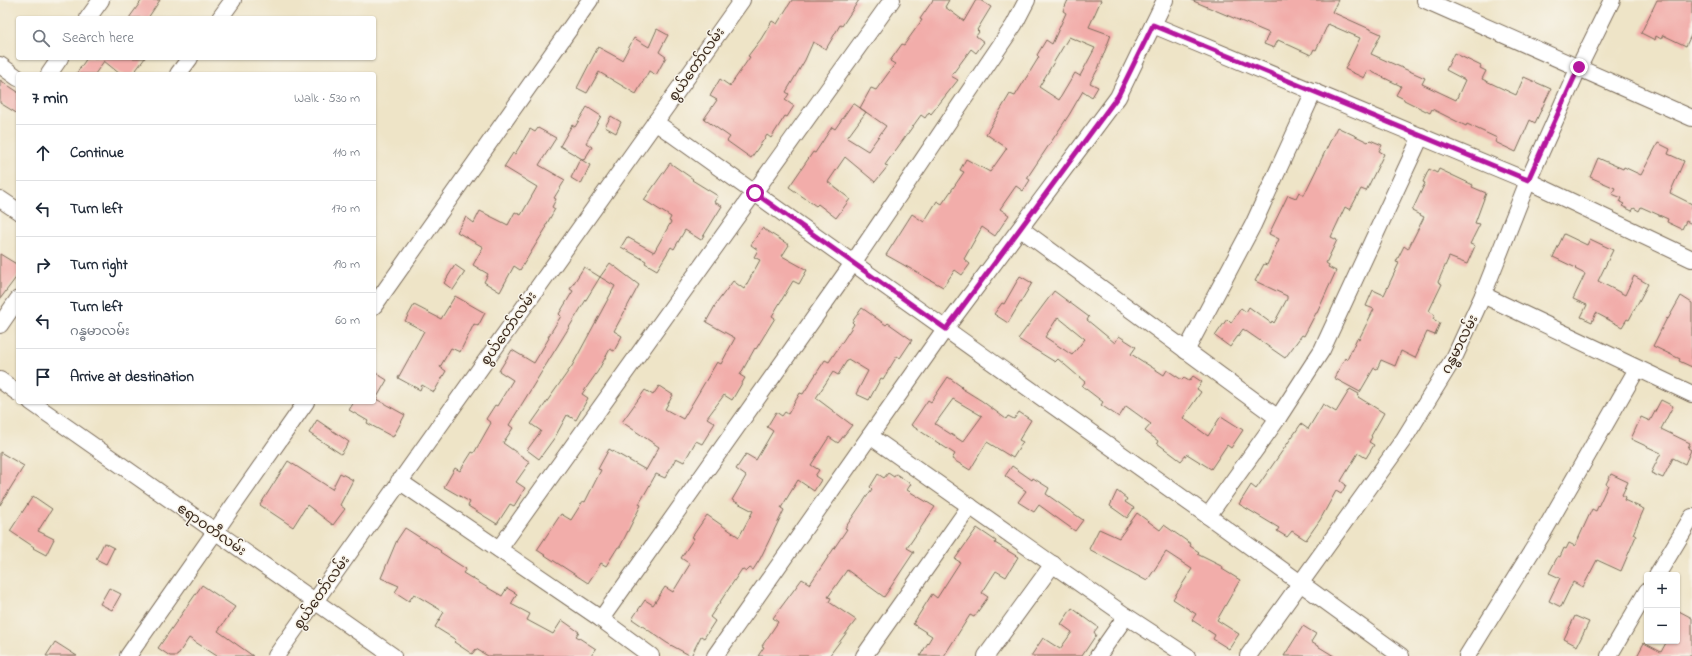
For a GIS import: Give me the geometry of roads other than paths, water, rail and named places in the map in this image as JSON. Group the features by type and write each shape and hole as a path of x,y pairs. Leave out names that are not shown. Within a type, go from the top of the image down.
{"street":[{"path":"89,16 101,0"},
{"path":"221,16 233,0"},
{"path":"376,303 590,0"},
{"name":"စွယ်တော်လမ်း","path":"276,656 399,480 742,0"},
{"path":"499,549 892,0"},
{"path":"601,619 853,263 1014,25 1027,0"},
{"path":"715,656 946,329 1021,230 1118,96 1165,0"},
{"path":"1425,0 1692,118"},
{"name":"ဂန္ဓမာလမ်း","path":"1248,656 1299,583 1404,439 1455,356 1483,295 1528,180 1579,67 1612,0"},
{"path":"1153,25 1528,180 1692,259"},
{"path":"50,72 59,60"},
{"path":"180,72 188,60"},
{"path":"0,65 16,77"},
{"path":"1186,351 1253,226 1314,91"},
{"path":"655,122 1208,516 1401,656"},
{"path":"1208,516 1278,418 1322,350 1421,136"},
{"path":"0,199 16,210"},
{"path":"1021,230 1278,418"},
{"path":"1483,295 1692,394"},
{"path":"0,325 16,302"},
{"path":"1468,656 1543,533 1637,369"},
{"path":"0,380 16,392"},
{"name":"ဧရာဝတီလမ်း","path":"34,404 393,656"},
{"path":"128,656 305,404"},
{"path":"870,436 1126,616 1187,656"},
{"path":"399,480 601,619 651,656"},
{"path":"864,656 970,506"},
{"path":"1659,572 1692,517"},
{"path":"986,656 1053,564"},
{"path":"1610,656 1644,597"},
{"path":"1098,656 1126,616"}]}
